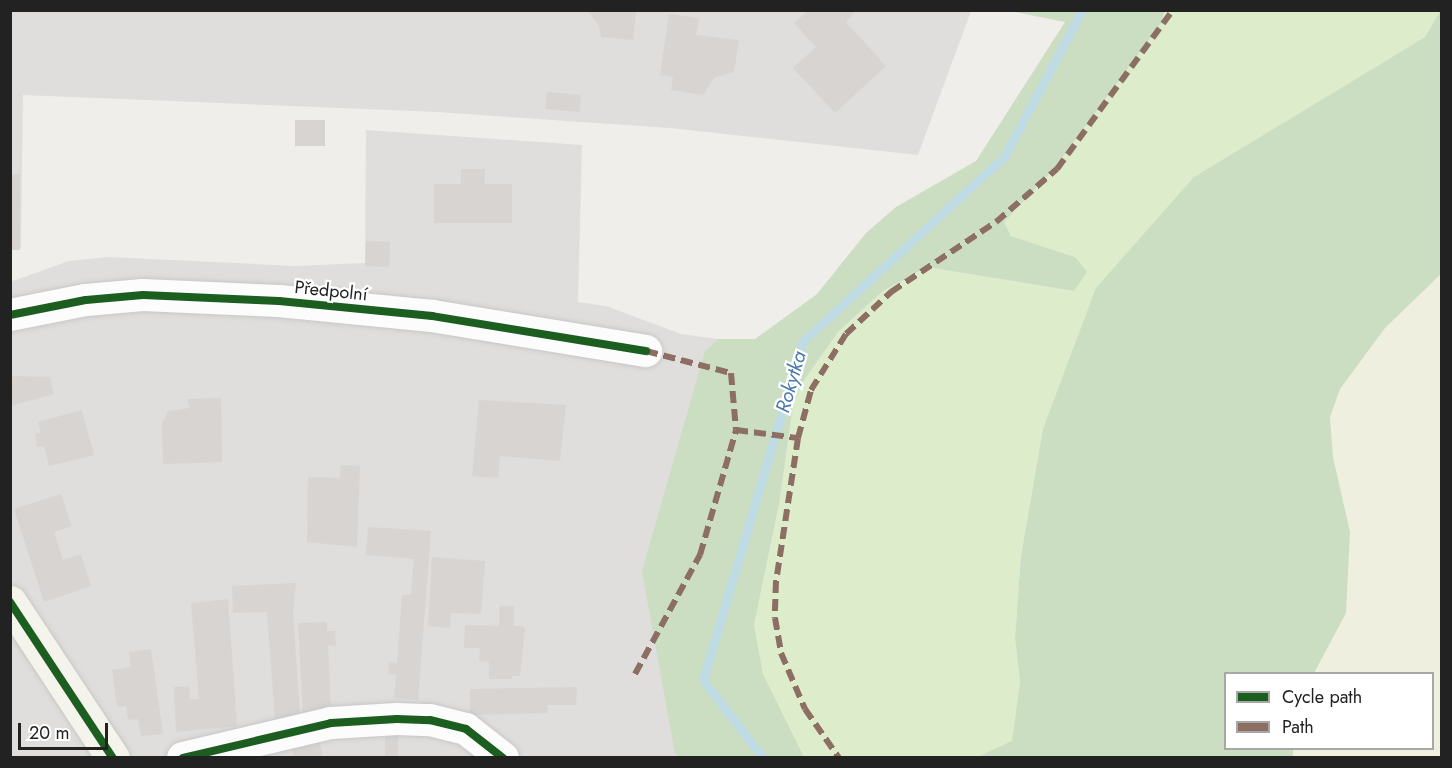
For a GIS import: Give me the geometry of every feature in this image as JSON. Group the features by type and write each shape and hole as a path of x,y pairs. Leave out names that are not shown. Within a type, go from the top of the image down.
{"street":[{"name":"Předpolní","path":"10,315 86,300 143,294 267,300 432,316 646,351"},
{"path":"10,602 113,758"},
{"path":"183,758 331,723 397,719 430,720 466,729 503,758"}],"shaded area":[{"path":"11,11 971,11 918,155 670,128 437,112 23,95 21,247 11,250"},
{"path":"366,130 582,145 578,302 606,306 681,334 718,339 705,351 675,754 679,757 11,757 10,282 69,261 109,257 295,266 365,263"}],"green space":[{"path":"1441,10 1441,274 1385,328 1340,389 1330,417 1333,457 1350,532 1346,613 1315,672 1224,672 1224,750 1293,750 1293,757 977,757 1012,741 1020,682 1015,638 1021,556 1043,429 1096,288 1194,177 1425,37"},
{"path":"1010,11 1164,11 1162,22 1052,171 1004,222 1011,236 1075,257 1087,272 1074,291 927,267 883,291 839,331 802,383 793,406 779,504 754,625 763,674 804,757 679,757 675,754 642,571 705,351 718,339 755,339 817,294 866,233 896,207 976,161 1065,22"},
{"path":"1164,11 1441,11 1425,37 1194,177 1043,429 1021,556 1015,638 1020,682 1012,742 977,757 804,757 763,674 754,625 779,504 793,406 802,383 839,331 883,291 927,267 1074,291 1076,257 1010,236 1004,222 1052,171 1162,22"},
{"path":"1441,274 1441,757 1293,757 1293,750 1434,750 1434,672 1315,672 1346,613 1350,532 1333,457 1330,417 1340,389 1385,328"}],"building":[{"path":"587,10 636,10 633,40 601,37 599,26"},
{"path":"809,10 856,10 846,22 886,66 835,113 793,68 816,47 794,23"},
{"path":"669,14 699,18 696,35 739,40 734,72 714,78 703,95 671,90 673,77 660,75"},
{"path":"547,92 581,95 579,112 546,109"},
{"path":"295,120 325,120 325,146 295,146"},
{"path":"461,169 485,169 485,184 512,184 512,223 434,223 434,184 461,184"},
{"path":"10,174 20,174 20,250 10,250"},
{"path":"366,241 390,242 389,267 365,266"},
{"path":"10,376 50,377 54,394 10,406"},
{"path":"221,398 222,462 163,464 162,423 168,411 190,408 187,399"},
{"path":"479,400 566,405 560,461 500,456 498,478 472,476"},
{"path":"82,410 94,455 49,466 44,446 37,447 35,434 41,433 38,422"},
{"path":"341,465 360,466 357,547 307,542 308,477 340,478"},
{"path":"61,494 72,526 54,532 63,560 81,554 91,586 44,602 14,509"},
{"path":"368,527 431,531 418,700 394,698 396,675 388,674 389,662 397,663 402,595 411,595 414,559 366,555"},
{"path":"432,557 485,561 481,614 451,613 450,628 428,626"},
{"path":"296,583 293,611 300,716 275,719 267,612 233,613 232,586"},
{"path":"228,599 237,726 176,732 174,687 189,686 190,699 199,699 191,603"},
{"path":"499,606 514,606 514,626 525,627 520,676 512,676 512,679 489,679 489,662 479,661 480,648 464,648 465,625 499,626"},
{"path":"327,622 327,631 335,631 336,646 328,645 331,711 303,714 298,623"},
{"path":"151,649 163,734 141,736 138,719 128,720 126,706 117,707 112,670 131,667 129,652"},
{"path":"577,687 576,705 548,705 547,713 470,715 470,689"},
{"path":"385,734 398,734 398,758 385,758"},
{"path":"319,741 323,758 294,758 292,746"}],"waterway":[{"name":"Rokytka","path":"763,758 703,680 803,341 1004,157 1082,10"}],"marked path":[{"path":"635,674 700,555 736,430 798,438 811,390 846,334 891,292 996,222 1057,169 1173,10"},
{"path":"646,351 731,373 736,430"},
{"path":"798,438 776,581 775,618 781,653 805,709 839,758"}],"cycle path":[{"path":"10,315 86,300 143,295 279,301 432,316 646,351"},
{"path":"10,602 113,758"},
{"path":"183,758 331,723 397,719 430,720 466,729 503,758"}]}
